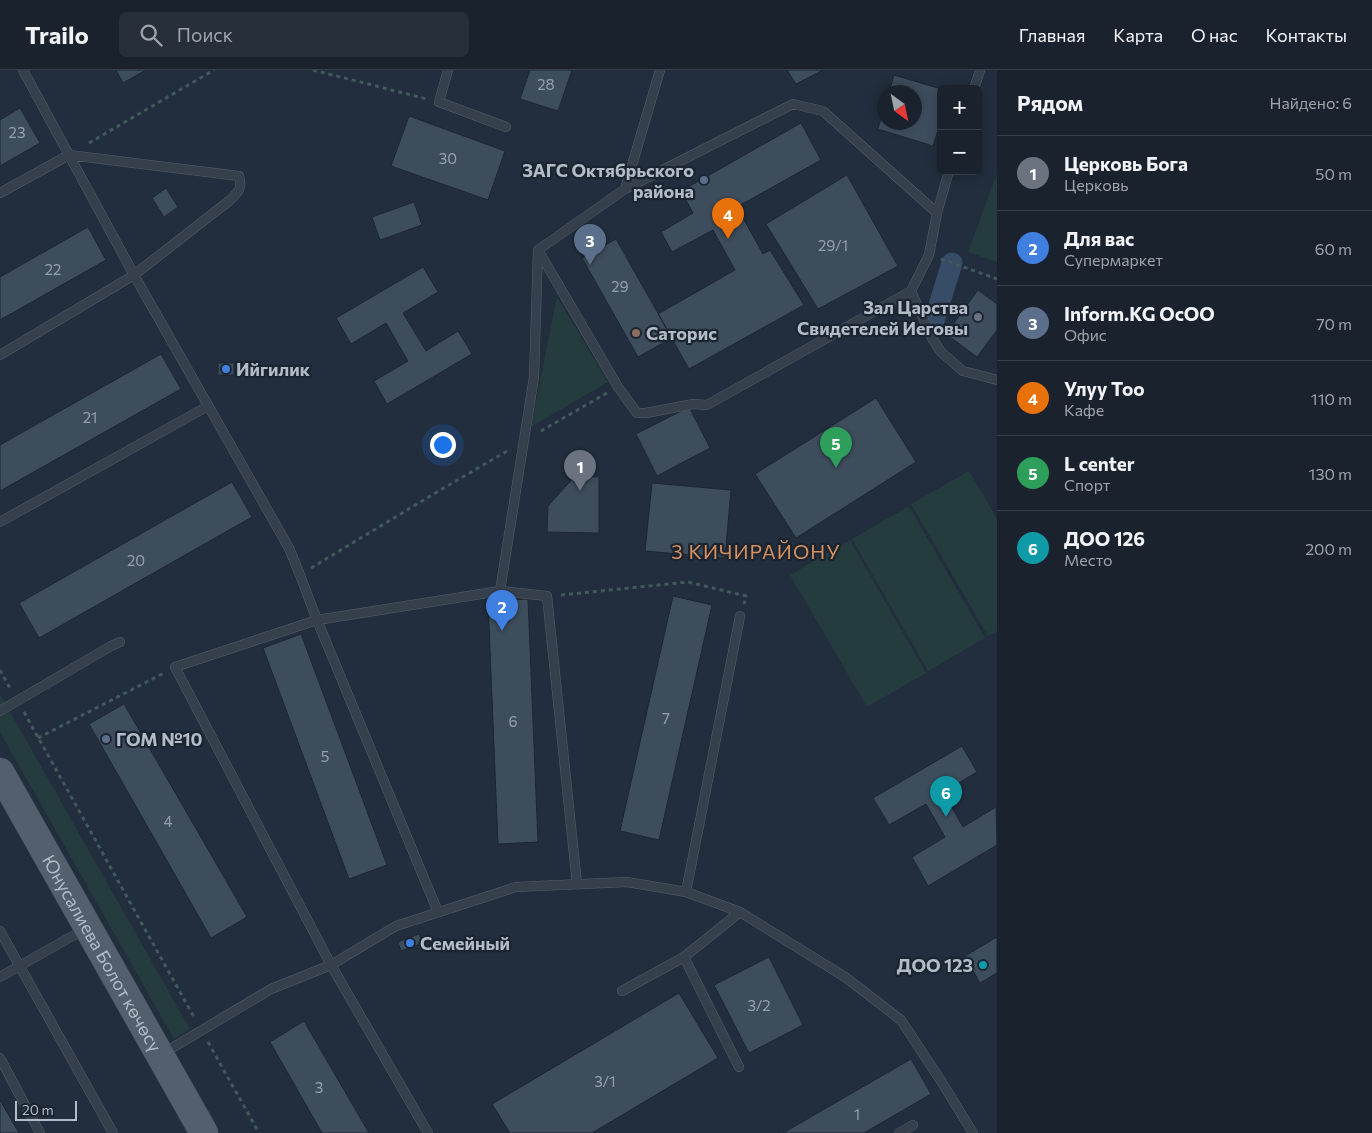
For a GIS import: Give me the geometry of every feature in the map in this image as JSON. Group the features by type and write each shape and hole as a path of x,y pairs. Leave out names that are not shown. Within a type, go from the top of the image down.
{"main road":[{"name":"Юнусалиева Болот көчөсү","path":"0,772 204,1133"}],"lane":[{"path":"23,70 134,275 289,548 438,912"},
{"path":"448,70 439,102 506,127"},
{"path":"625,189 660,70"},
{"path":"975,85 980,70"},
{"path":"538,250 625,189 793,104 823,111 937,213"},
{"path":"0,194 69,155 239,176 241,183 239,191 234,196 134,275 0,355"},
{"path":"538,250 618,387 637,413 693,404 707,405 911,291 929,255 937,213 948,175"},
{"path":"500,591 534,377 538,250"},
{"path":"911,291 932,338 941,352 963,371 997,380"},
{"path":"0,522 208,406"},
{"path":"428,1133 331,965 175,667 317,620 500,591 548,596 577,884"},
{"path":"686,892 740,616"},
{"path":"0,710 120,642"},
{"path":"160,1056 271,989 331,965 396,926 516,887 627,882 686,892 740,912 845,977 901,1020 973,1133"},
{"path":"622,991 684,957 740,912"},
{"path":"0,977 88,928"},
{"path":"0,931 113,1133"},
{"path":"684,957 739,1066"},
{"path":"0,1058 40,1133"},
{"path":"898,1133 913,1124"}],"path":[{"path":"69,155 206,72 214,70"},
{"path":"313,70 439,102"},
{"path":"929,255 997,279"},
{"path":"300,575 432,495 618,387"},
{"path":"548,596 688,582 746,596 740,616"},
{"path":"38,738 175,667"},
{"path":"0,670 259,1133"}],"green space":[{"path":"997,173 997,262 968,252"},
{"path":"557,297 608,382 531,427"},
{"path":"969,471 997,519 997,631 988,636 911,504"},
{"path":"909,506 985,638 928,671 852,539"},
{"path":"850,540 926,673 867,707 790,575"},
{"path":"0,694 190,1029 174,1039 0,732"}],"building":[{"path":"116,70 146,70 123,83"},
{"path":"530,70 572,70 558,111 520,99"},
{"path":"787,70 823,70 796,84"},
{"path":"894,75 937,88 937,134 933,146 881,130 922,130 922,85 891,85"},
{"path":"20,108 40,143 0,166 0,120"},
{"path":"409,116 505,151 488,200 391,166"},
{"path":"801,123 821,160 737,207 763,254 770,250 804,305 689,369 658,314 735,270 713,230 672,252 661,232 693,213 681,191"},
{"path":"847,175 898,266 818,309 766,224"},
{"path":"166,188 178,207 164,217 152,198"},
{"path":"414,202 422,225 380,240 372,217"},
{"path":"88,227 106,260 0,320 0,277"},
{"path":"616,239 672,338 638,357 582,258"},
{"path":"423,267 438,292 403,313 426,351 458,331 472,354 387,404 374,381 408,361 386,323 351,344 336,318"},
{"name":"Зал Царства Свидетелей Иеговы","path":"978,290 997,304 997,330 977,357 946,334"},
{"path":"161,354 181,389 0,491 0,445"},
{"name":"Ийгилик","path":"218,363 234,363 234,375 218,375"},
{"path":"876,398 916,462 796,538 755,474"},
{"path":"689,407 710,448 657,476 636,434"},
{"path":"575,476 599,477 599,533 547,532 548,506"},
{"path":"232,482 252,517 39,638 19,603"},
{"path":"652,483 731,490 725,558 645,551"},
{"path":"673,596 712,605 659,840 620,831"},
{"path":"528,599 538,842 498,844 488,601"},
{"path":"301,634 387,865 349,879 263,648"},
{"path":"124,704 247,917 211,938 89,724"},
{"path":"962,746 977,772 943,792 963,827 996,807 997,845 928,886 912,857 945,837 926,804 889,825 873,798"},
{"path":"419,934 423,943 401,951 398,942"},
{"name":"ДОО 123","path":"997,937 997,973 980,983 965,956"},
{"path":"769,957 803,1025 749,1053 714,985"},
{"path":"679,993 718,1058 592,1133 510,1133 492,1104"},
{"path":"304,1021 369,1133 322,1133 270,1042"},
{"path":"911,1059 931,1094 864,1133 783,1133"},
{"path":"0,1100 19,1133 0,1133"}],"waterway":[{"path":"934,321 952,263"}],"place":[{"name":"ЗАГС Октябрьского района","path":"704,180"},
{"name":"Улуу Тоо","path":"728,239"},
{"name":"Inform.KG OcOO","path":"590,265"},
{"name":"Зал Царства Свидетелей Иеговы","path":"978,317"},
{"name":"Саторис","path":"636,333"},
{"name":"Ийгилик","path":"226,369"},
{"name":"L center","path":"836,468"},
{"name":"Церковь Бога","path":"580,491"},
{"name":"Для вас","path":"502,631"},
{"name":"ГОМ №10","path":"106,739"},
{"name":"ДОО 126","path":"946,817"},
{"name":"Семейный","path":"410,943"},
{"name":"ДОО 123","path":"983,965"}],"district":[{"name":"3 КИЧИРАЙОНУ","path":"756,551"}]}
